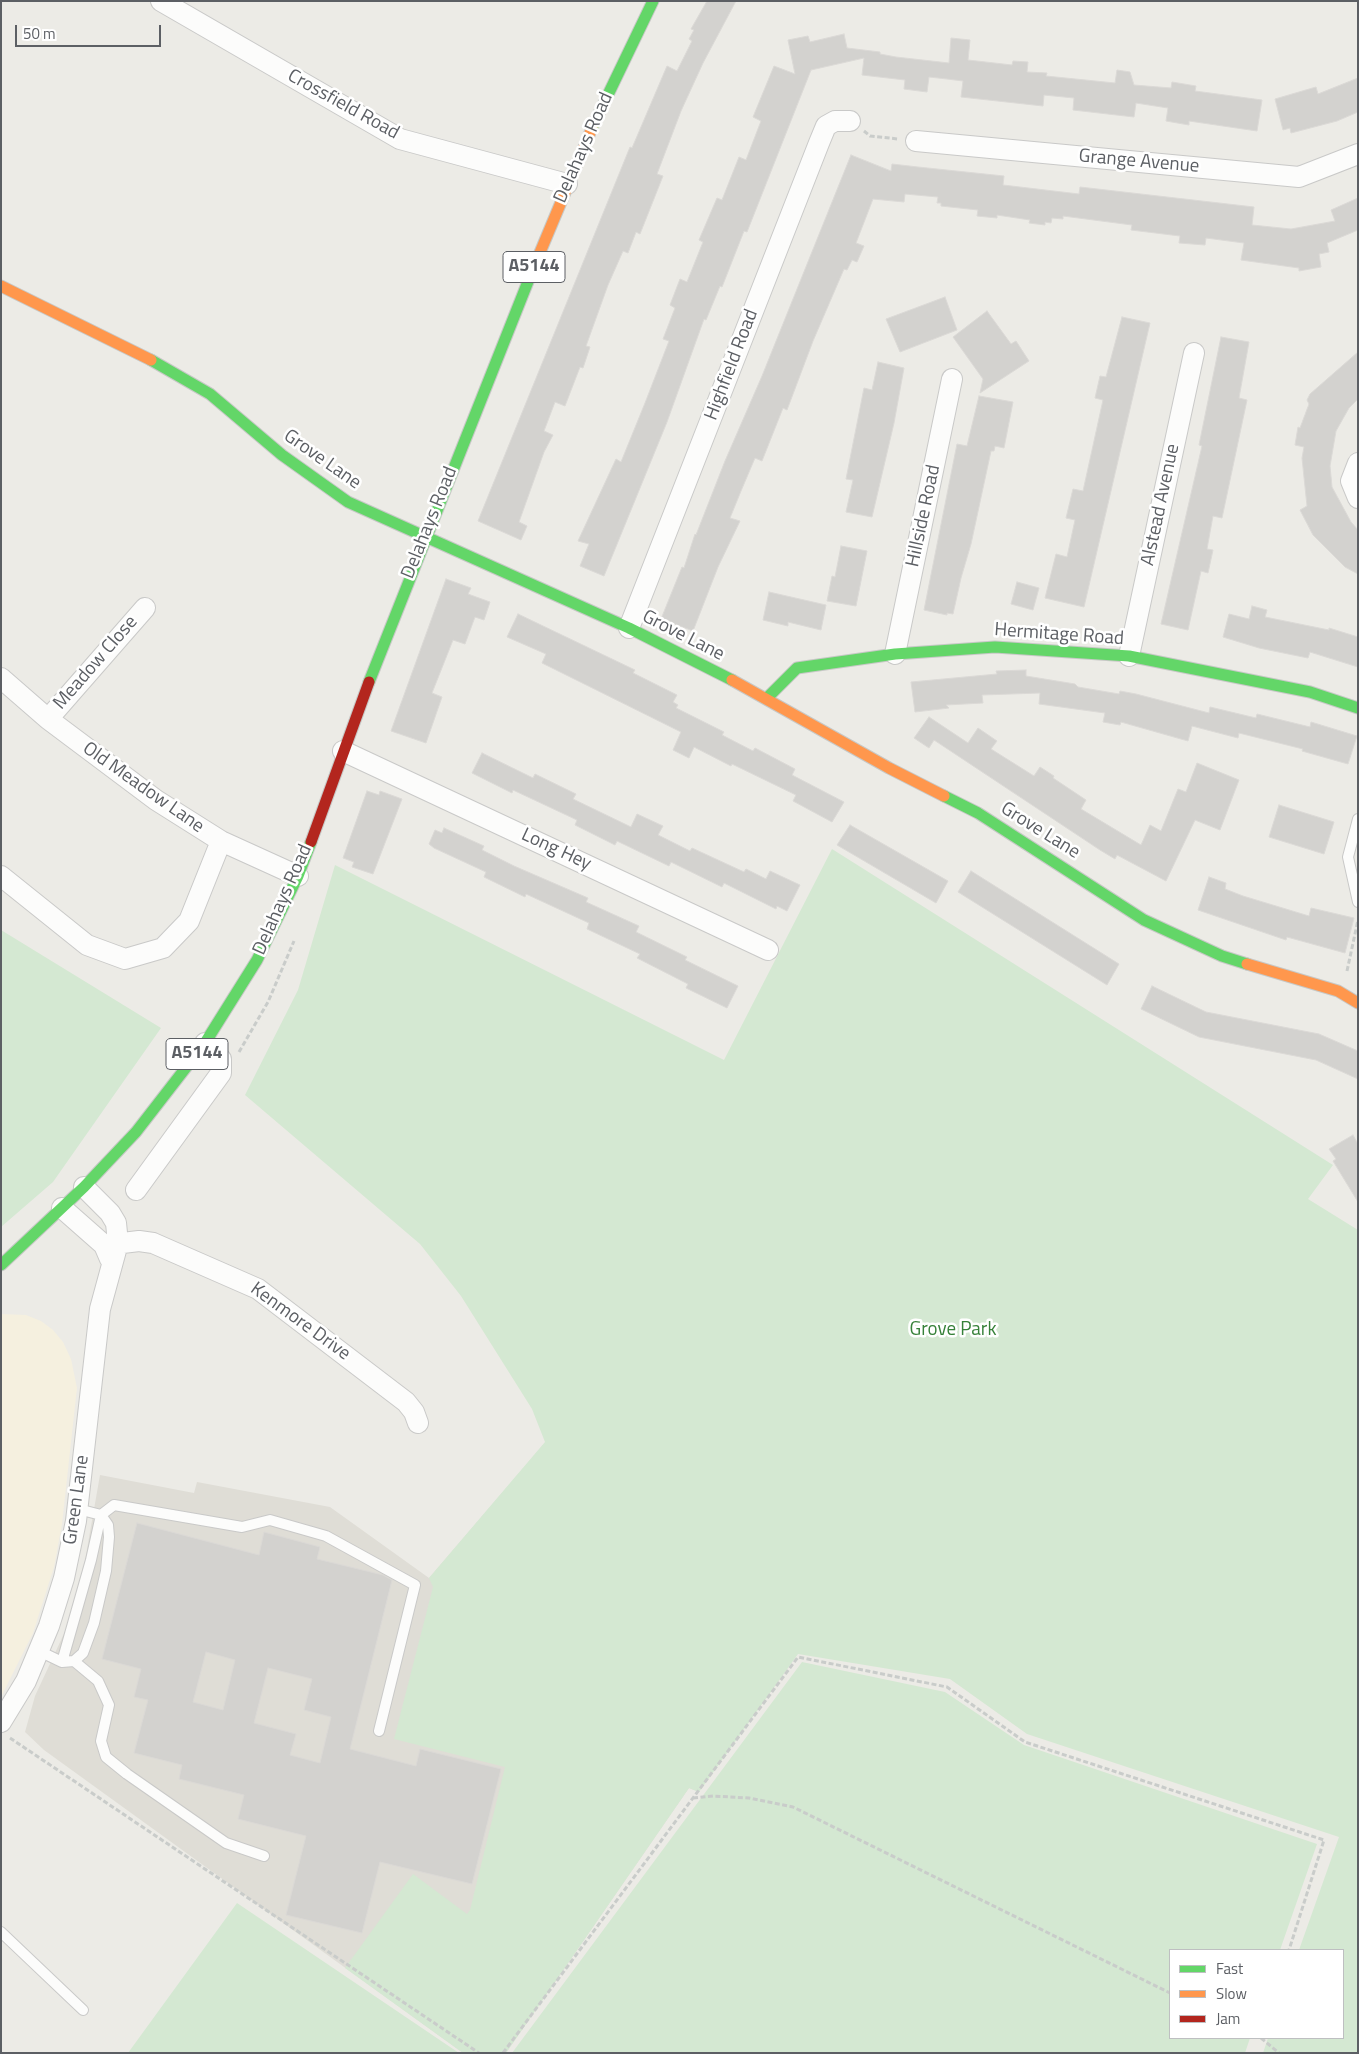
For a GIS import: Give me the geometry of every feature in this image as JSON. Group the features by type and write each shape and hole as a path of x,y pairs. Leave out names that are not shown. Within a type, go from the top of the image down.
{"street":[{"name":"Crossfield Road","path":"162,1 400,139 567,184"},
{"name":"Delahays Road","path":"62,1208 136,1132 205,1043 256,960 298,876 343,750 425,536 567,184 616,75 654,1"},
{"name":"Highfield Road","path":"629,628 826,126 835,121 850,121"},
{"name":"Grange Avenue","path":"916,141 1299,177 1358,154"},
{"name":"Grove Lane","path":"1,286 147,358 210,394 282,455 348,502 629,628 767,698 889,768 978,813 1144,920 1222,956 1342,993 1358,1003"},
{"name":"Alstead Avenue","path":"1129,656 1194,353"},
{"name":"Hillside Road","path":"895,654 952,379"},
{"path":"1358,463 1351,481 1358,498"},
{"name":"Meadow Close","path":"48,719 145,608"},
{"name":"Hermitage Road","path":"767,698 796,668 895,654 995,647 1129,656 1310,692 1358,708"},
{"name":"Old Meadow Lane","path":"1,678 48,719 156,800 220,842 298,876"},
{"name":"Long Hey","path":"343,750 768,950"},
{"path":"1,876 87,945 125,959 162,948 189,921 220,842"},
{"path":"136,1190 221,1073 221,1060 205,1043"},
{"name":"Green Lane","path":"5,1730 39,1651 64,1578 78,1509 100,1309 112,1266 111,1244 116,1223 110,1213 84,1187"},
{"path":"62,1208 111,1244"},
{"name":"A5144","path":"1,1266 62,1208"},
{"name":"Kenmore Drive","path":"111,1244 138,1241 154,1243 258,1289 406,1402 414,1412 418,1423"}],"lane":[{"path":"1358,819 1348,857 1358,902"},
{"path":"62,1662 92,1560 101,1515 114,1505 242,1527 270,1520 326,1536 415,1585 379,1731"},
{"path":"39,1651 62,1662 74,1661 83,1653 90,1637 106,1571 109,1537 108,1525 101,1515 78,1509"},
{"path":"74,1661 98,1681 109,1704 101,1741 106,1757 126,1774 226,1843 264,1856"},
{"path":"1,1932 83,2010"}],"path":[{"path":"850,121 870,136 916,141"},
{"path":"1342,993 1358,920"},
{"path":"503,2053 798,1656 947,1687 1025,1742 1324,1840 1289,1949"},
{"path":"5,1730 479,2053"},
{"path":"692,1798 713,1796 749,1798 793,1807 1169,1993"},
{"path":"1260,2039 1279,2053"}],"shaded area":[{"path":"1,1314 26,1315 41,1321 53,1330 63,1342 71,1359 77,1388 62,1524 54,1567 33,1633 1,1697"},
{"path":"543,1445 699,1792 689,1788 506,2053 463,2053 44,1750 25,1732 35,1696 68,1625 84,1566 100,1475 194,1493 197,1482 330,1507 429,1578"}],"green space":[{"name":"Grove Park","path":"832,849 1333,1165 1308,1199 1358,1230 1358,2053 1263,2053 1268,2039 1344,2039 1344,1949 1299,1949 1339,1837 1027,1734 950,1679 798,1654 699,1792 689,1788 506,2053 463,2053 345,1968 413,1874 467,1914 470,1910 505,1767 394,1739 433,1587 429,1578 545,1442 532,1409 461,1296 420,1244 245,1095 298,990 335,865 724,1060"},
{"path":"1,930 161,1028 53,1182 1,1227"},
{"path":"802,1662 945,1692 1024,1745 1317,1844 1280,1949 1169,1949 1169,2039 1250,2039 1245,2053 512,2053"},
{"path":"237,1903 459,2053 128,2053"}],"building":[{"path":"707,1 736,1 703,63 681,111 657,174 663,176 640,234 636,232 628,253 623,251 608,285 586,346 590,347 583,368 580,367 565,406 555,402 544,431 553,435 544,452 519,522 527,526 521,540 478,521 630,147 632,148 667,66 677,71 692,41 689,39 694,30 691,29"},
{"path":"844,34 847,48 880,52 880,54 896,57 949,63 951,38 970,40 968,60 1012,65 1013,61 1028,62 1027,72 1047,73 1046,76 1115,83 1117,70 1130,72 1134,85 1171,88 1172,82 1196,86 1195,91 1262,100 1257,131 1189,121 1189,125 1166,121 1168,108 1136,103 1134,117 1073,110 1074,98 1044,95 1043,106 961,97 963,81 947,79 929,77 927,92 904,89 905,80 862,75 864,58 811,70 747,232 744,231 722,287 720,286 706,320 704,319 667,422 604,576 580,566 589,544 578,541 616,459 621,462 645,403 669,341 663,339 675,308 670,305 680,279 687,282 703,242 699,240 717,198 722,200 739,157 746,160 761,121 753,117 774,66 795,74 788,40 808,36 810,42"},
{"path":"1358,78 1358,112 1337,121 1291,133 1290,128 1283,130 1275,99 1316,87 1318,94"},
{"path":"851,155 891,171 892,164 1004,176 1003,185 1079,194 1080,187 1254,207 1252,225 1291,229 1335,221 1331,210 1358,198 1358,230 1327,243 1329,252 1319,254 1321,267 1299,271 1299,268 1241,260 1244,243 1206,238 1205,245 1179,243 1180,236 1131,230 1132,225 1063,216 1063,219 1052,218 1051,223 1045,222 1045,225 1029,223 1030,220 997,215 997,218 977,216 978,210 941,206 941,203 937,203 938,197 905,194 904,202 873,199 856,243 864,246 857,262 852,260 847,270 844,269 813,341 787,410 783,408 762,461 755,458 730,518 740,521 718,567 693,631 661,619 682,567 684,568 695,534 762,376"},
{"path":"945,297 957,330 900,352 886,319"},
{"path":"987,311 1011,344 1016,341 1029,361 980,393 983,379 953,337"},
{"path":"1122,317 1150,323 1084,607 1045,598 1056,554 1067,557 1075,520 1066,518 1073,489 1083,491 1103,400 1095,398 1100,376 1106,377"},
{"path":"1221,337 1249,342 1239,398 1247,400 1222,518 1213,516 1207,549 1213,550 1208,573 1201,571 1188,630 1161,624 1202,446 1199,445"},
{"path":"1358,352 1358,399 1349,408 1336,431 1330,466 1332,487 1351,522 1358,530 1358,574 1345,567 1313,535 1300,510 1307,506 1302,458 1304,447 1295,445 1298,427 1300,428 1309,404 1307,400 1310,394"},
{"path":"878,362 904,368 894,423 872,517 846,512 853,480 846,479 864,388 872,390"},
{"path":"979,396 1013,402 1004,448 995,446 994,451 991,451 971,544 953,614 947,613 947,615 924,610 957,444 967,446"},
{"path":"841,546 867,551 856,606 827,601 832,576 835,577"},
{"path":"446,579 471,588 468,594 490,602 484,620 475,617 465,644 453,640 432,693 442,697 426,743 391,731"},
{"path":"1017,582 1039,588 1033,610 1011,604"},
{"path":"769,592 826,605 821,630 788,622 788,626 763,620"},
{"path":"1252,606 1267,610 1265,617 1329,630 1329,628 1358,637 1358,667 1310,652 1308,658 1259,648 1223,637 1229,614 1249,619"},
{"path":"518,614 635,670 633,673 677,695 673,702 678,705 676,708 724,732 722,735 753,751 755,748 795,769 792,775 844,802 832,822 793,801 796,795 732,764 731,766 694,747 689,758 673,750 681,732 542,663 546,654 507,637"},
{"path":"1026,670 1026,676 1075,684 1078,687 1119,694 1120,691 1136,694 1209,713 1210,707 1256,718 1257,714 1310,727 1311,722 1357,736 1348,764 1302,751 1303,749 1239,733 1238,738 1192,726 1188,741 1121,722 1120,725 1103,722 1105,713 1039,704 1040,693 982,695 983,703 946,705 949,708 915,712 911,682 997,674 996,671"},
{"path":"929,717 968,743 978,728 997,741 991,749 1034,776 1040,767 1086,800 1081,809 1141,845 1150,825 1161,831 1178,789 1186,792 1197,763 1239,780 1220,830 1195,820 1166,881 1117,855 1115,859 1100,850 934,740 929,748 914,738"},
{"path":"482,753 533,778 535,774 576,794 573,799 631,827 637,814 663,826 658,835 690,851 692,848 744,872 746,869 766,879 770,871 800,885 787,911 777,906 776,909 724,883 722,887 671,862 669,866 617,841 615,845 575,825 577,820 513,790 512,793 472,773"},
{"path":"367,791 379,795 380,791 402,799 373,874 352,867 354,862 343,858"},
{"path":"1279,805 1334,822 1324,854 1269,837"},
{"path":"850,825 948,881 936,903 837,845"},
{"path":"444,828 484,846 482,850 514,866 588,898 586,902 639,926 636,932 687,957 685,960 738,986 727,1008 686,988 688,984 637,958 640,954 587,929 589,923 526,894 525,897 484,877 486,872 434,848 429,844 435,830 442,833"},
{"path":"971,871 1119,964 1107,985 958,892"},
{"path":"1209,877 1226,883 1225,889 1309,916 1311,908 1354,918 1345,953 1287,937 1286,940 1198,910"},
{"path":"1152,986 1206,1012 1319,1034 1358,1051 1358,1079 1316,1060 1199,1037 1141,1009"},
{"path":"1353,1135 1358,1144 1358,1202 1333,1161 1336,1159 1329,1149"},
{"path":"137,1523 259,1555 264,1532 320,1547 317,1559 383,1575 392,1580 350,1749 416,1766 420,1749 501,1769 472,1884 380,1862 362,1933 286,1915 306,1836 238,1819 244,1795 179,1779 182,1765 134,1753 148,1700 134,1697 141,1669 102,1659","holes":["206,1652 235,1660 223,1710 193,1702","268,1668 312,1679 304,1710 331,1717 320,1763 290,1755 296,1734 254,1723"]}],"traffic: fast":[{"path":"592,128 653,1"},
{"path":"369,682 531,274"},
{"path":"151,360 210,394 282,455 348,502 629,628 732,680"},
{"path":"767,698 797,668 895,654 995,647 1129,656 1310,692 1358,708"},
{"path":"944,796 978,813 1144,920 1222,956 1247,964"},
{"path":"1,1265 84,1187 136,1132 205,1043 257,960 298,876 311,842"}],"traffic: slow":[{"path":"531,274 592,128"},
{"path":"1,286 151,360"},
{"path":"732,680 889,768 944,796"},
{"path":"1247,964 1338,991 1358,1003"}],"traffic: jam":[{"path":"311,842 369,682"}]}
